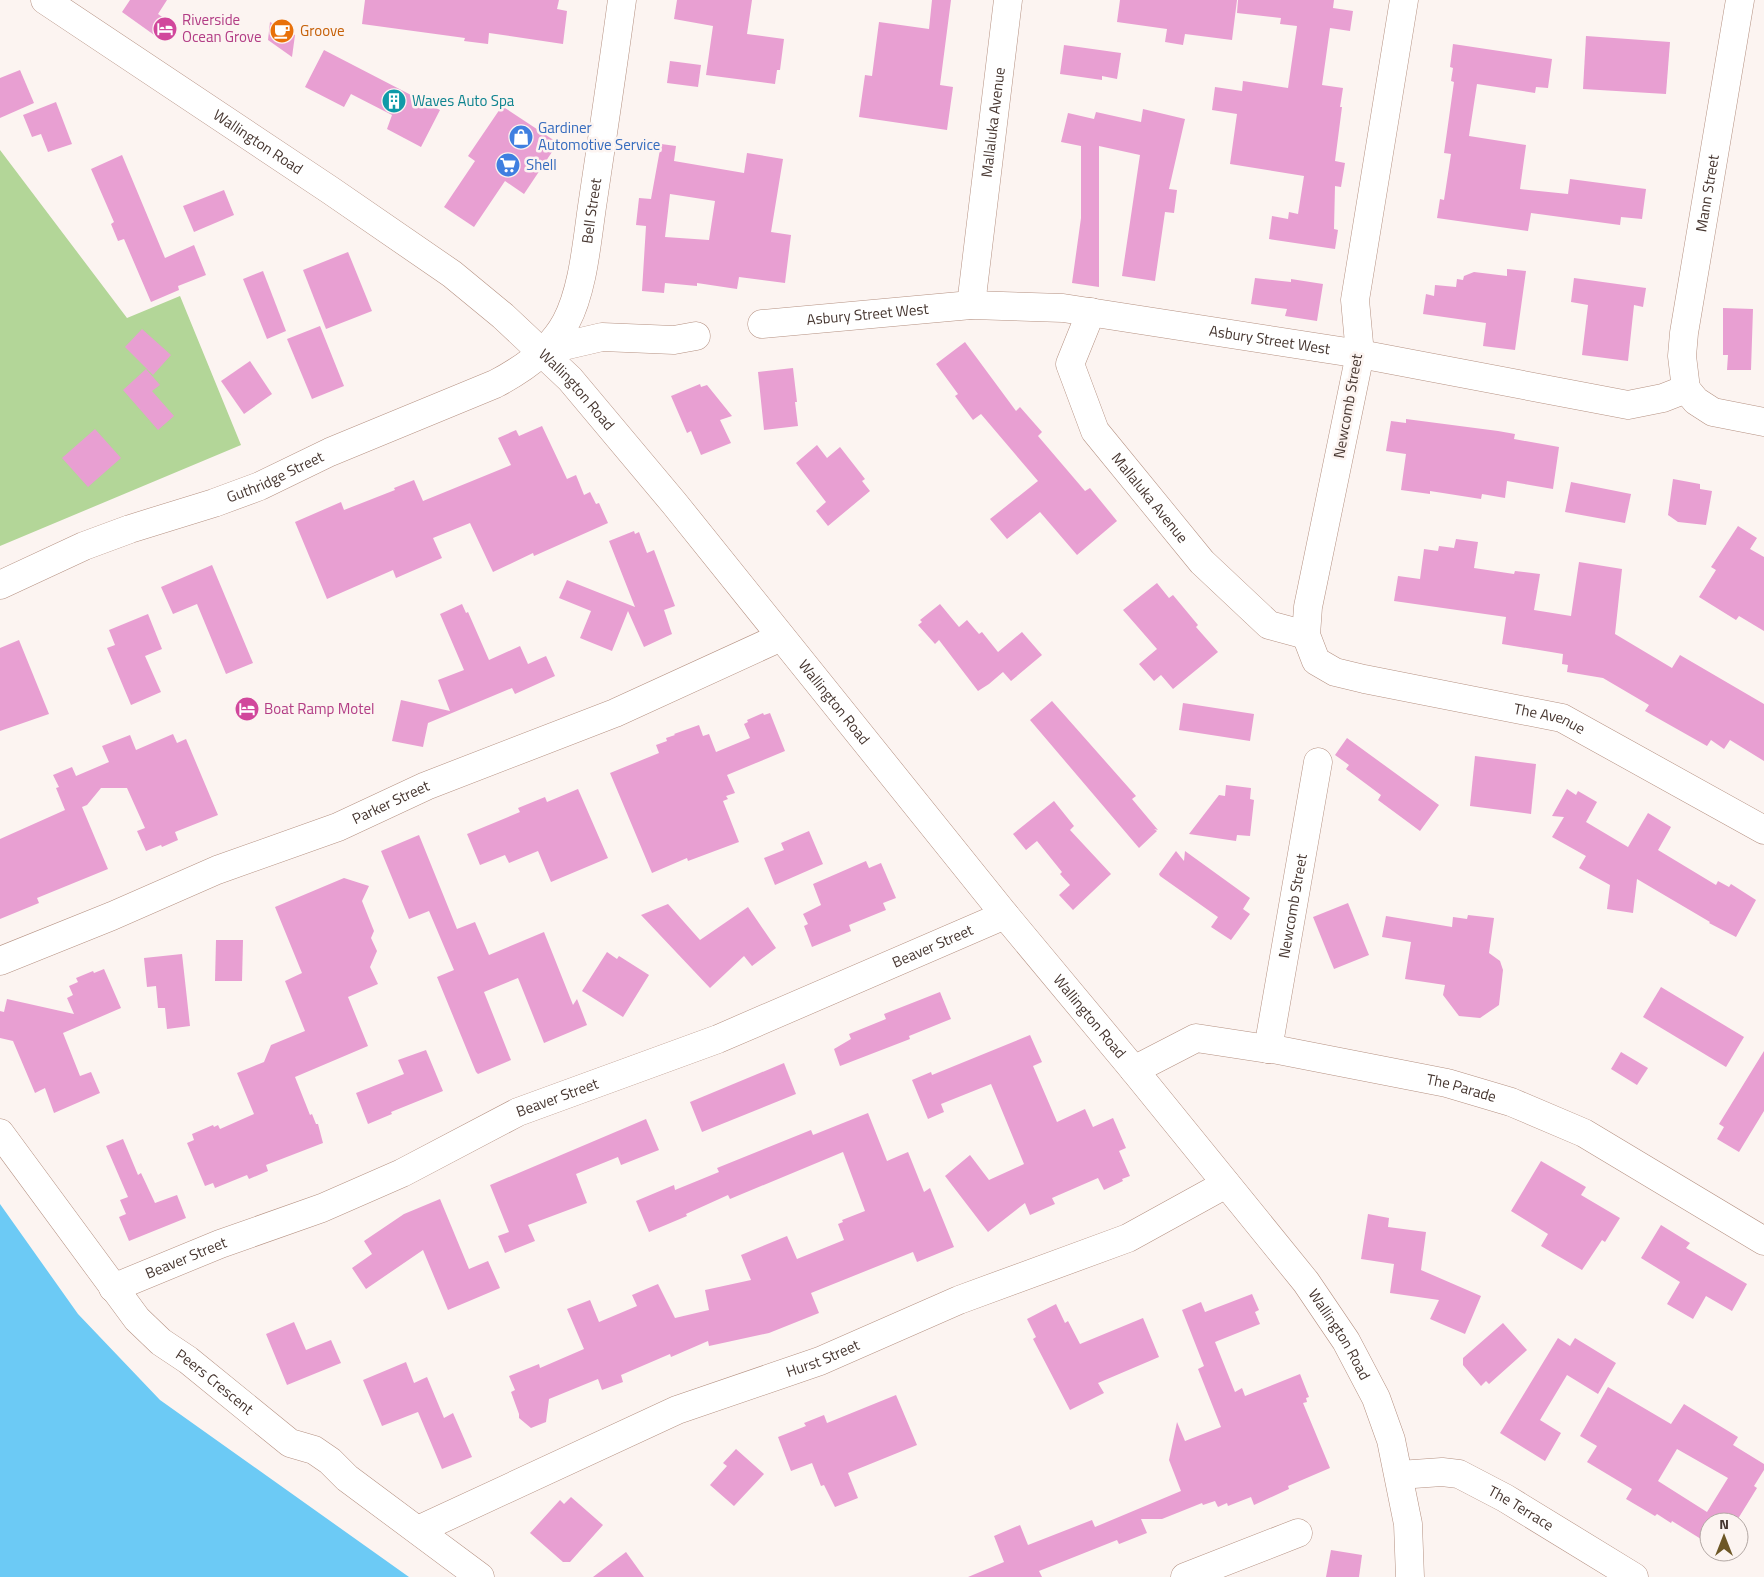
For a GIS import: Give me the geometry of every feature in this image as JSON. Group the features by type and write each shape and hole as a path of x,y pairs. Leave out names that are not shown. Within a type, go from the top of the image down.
{"street":[{"name":"Wallington Road","path":"45,0 404,239 452,274 503,316 570,379 674,503 1005,915 1306,1282 1346,1342 1376,1398 1399,1475 1408,1524 1410,1577"},
{"name":"Bell Street","path":"542,352 558,335 567,321 584,265 622,0"},
{"name":"Mallaluka Avenue","path":"971,305 1008,0"},
{"name":"Newcomb Street","path":"1316,660 1306,635 1308,607 1360,354 1355,300 1404,0"},
{"name":"Mann Street","path":"1686,389 1682,356 1684,333 1740,0"},
{"name":"Asbury Street West","path":"762,324 971,305 1063,308 1360,354 1628,405 1663,398 1686,389"},
{"name":"Mallaluka Avenue","path":"1091,312 1070,364 1094,431 1202,562 1269,625 1306,635"},
{"path":"542,352 602,337 674,340 696,336"},
{"name":"Guthridge Street","path":"0,585 84,546 260,486 330,452 495,384 516,374 542,352"},
{"path":"1686,389 1696,401 1713,412 1764,422"},
{"name":"Parker Street","path":"0,961 112,916 217,870 338,827 426,786 615,713 781,636"},
{"name":"The Avenue","path":"1316,660 1335,672 1364,679 1562,718 1764,830"},
{"name":"Newcomb Street","path":"1268,1049 1318,762"},
{"name":"Beaver Street","path":"113,1288 220,1244 322,1208 402,1173 518,1112 718,1039 1005,915"},
{"name":"The Parade","path":"1134,1070 1196,1038 1268,1049 1273,1048 1447,1083 1511,1102 1584,1133 1764,1241"},
{"name":"Peers Crescent","path":"0,1133 113,1288 137,1319 161,1342 188,1360 290,1443 314,1450 330,1461 347,1478 480,1577"},
{"name":"Hurst Street","path":"418,1530 677,1410 820,1361 959,1300 1128,1238 1226,1184"},
{"name":"The Terrace","path":"1399,1475 1442,1472 1459,1474 1505,1498 1634,1577"},
{"path":"1184,1577 1298,1532"}],"green space":[{"path":"0,150 127,318 180,296 241,445 0,546"}],"water":[{"path":"0,1204 78,1314 160,1400 409,1577 0,1577"}],"building":[{"path":"130,0 167,0 158,14 168,21 157,37 122,12"},
{"path":"365,0 559,0 557,9 567,11 563,44 489,33 488,44 464,41 465,38 362,24"},
{"path":"677,0 752,0 747,34 784,39 780,70 777,70 775,84 706,75 713,26 674,19"},
{"path":"932,0 951,0 940,85 953,87 947,130 859,117 865,75 872,76 879,22 929,29"},
{"path":"1120,0 1237,0 1232,40 1185,34 1183,45 1165,42 1167,29 1117,22"},
{"path":"1238,0 1334,0 1333,8 1353,11 1350,31 1330,28 1322,85 1343,88 1335,161 1345,163 1341,187 1335,186 1334,229 1338,230 1335,249 1269,239 1272,216 1288,219 1289,212 1298,214 1304,176 1230,164 1237,114 1212,110 1215,87 1242,91 1243,81 1288,88 1297,26 1280,24 1281,18 1237,13"},
{"path":"270,22 295,35 292,57 268,40"},
{"path":"1586,36 1670,42 1666,94 1583,89"},
{"path":"1453,44 1552,59 1548,88 1536,87 1535,93 1477,84 1469,136 1526,145 1520,189 1568,194 1570,179 1646,189 1642,219 1621,217 1620,225 1531,213 1528,231 1437,218 1440,199 1444,200 1451,154 1444,153 1454,82 1451,81 1453,68 1450,67"},
{"path":"1064,45 1121,53 1117,79 1102,76 1102,80 1060,74"},
{"name":"Waves Auto Spa","path":"324,50 440,110 421,147 387,129 392,115 351,94 344,107 305,87"},
{"path":"670,61 701,65 698,87 667,83"},
{"path":"20,70 34,103 0,118 0,78"},
{"path":"56,102 72,144 48,152 41,134 32,137 23,115"},
{"path":"502,106 558,143 524,194 505,181 474,227 444,207 475,161 468,156"},
{"path":"1143,109 1185,119 1169,189 1177,190 1174,213 1165,212 1155,281 1122,276 1140,155 1099,146 1099,287 1072,283 1081,218 1081,146 1061,142 1068,113 1094,119 1096,112 1141,122"},
{"path":"661,144 676,146 674,161 744,173 747,153 783,159 771,232 791,235 785,283 739,277 737,289 697,283 697,286 665,283 664,293 642,291 646,226 636,225 639,198 651,199","holes":["670,194 715,201 709,240 665,237"]},
{"path":"122,155 165,258 194,245 206,275 178,286 179,290 151,302 124,239 118,241 111,224 114,222 91,169"},
{"path":"224,190 234,215 194,232 183,206"},
{"path":"348,252 372,311 326,329 303,270"},
{"path":"1507,269 1526,271 1515,350 1483,346 1486,323 1423,314 1426,294 1434,296 1435,285 1456,287 1457,279 1463,280 1464,276 1474,272 1507,276"},
{"path":"263,271 286,331 267,339 243,279"},
{"path":"1255,278 1291,282 1291,279 1323,284 1317,321 1285,316 1287,309 1251,304"},
{"path":"1574,278 1646,288 1643,307 1634,305 1628,361 1582,355 1588,305 1571,302"},
{"path":"1723,308 1753,309 1751,370 1727,370 1728,355 1723,355"},
{"path":"320,326 344,386 312,399 287,339"},
{"path":"142,329 171,355 153,375 125,347"},
{"path":"965,342 1016,411 1020,407 1042,432 1038,436 1085,491 1090,488 1117,521 1077,555 1040,512 1007,539 990,519 1038,481 981,414 973,420 955,396 958,394 936,364"},
{"path":"250,361 272,394 244,414 221,381"},
{"path":"793,368 798,426 764,430 758,372"},
{"path":"146,369 160,385 152,391 174,416 158,430 123,390"},
{"path":"700,384 701,387 707,385 732,416 720,420 731,443 701,455 691,431 687,433 671,396"},
{"path":"1406,419 1515,434 1514,439 1559,447 1553,489 1507,481 1505,498 1482,494 1481,499 1430,491 1430,494 1401,490 1406,454 1386,451 1391,421 1406,423"},
{"path":"542,426 567,479 576,475 584,495 590,492 596,504 599,503 608,523 534,556 533,553 493,572 470,523 433,538 442,558 396,578 393,570 327,599 295,522 341,502 344,510 395,490 394,488 414,480 423,501 511,465 498,438 516,430 519,436"},
{"path":"95,429 121,458 88,487 62,458"},
{"path":"817,445 827,458 840,447 865,479 862,481 870,491 828,526 816,511 826,502 796,463"},
{"path":"1673,479 1700,484 1700,489 1712,491 1706,525 1678,522 1668,515"},
{"path":"1571,482 1631,494 1625,523 1565,512"},
{"path":"1738,526 1757,538 1750,549 1764,557 1764,631 1739,616 1736,620 1699,597 1716,570 1711,567"},
{"path":"634,531 635,534 639,532 647,553 654,550 675,606 664,610 672,634 644,647 628,611 612,651 580,638 591,611 559,598 567,580 635,607 609,541"},
{"path":"1456,539 1478,542 1474,568 1514,574 1515,571 1540,574 1534,610 1571,616 1579,562 1622,569 1615,634 1672,668 1680,655 1764,704 1764,761 1730,740 1724,749 1711,740 1707,746 1645,711 1649,705 1603,678 1567,672 1568,665 1562,664 1563,654 1502,644 1506,617 1394,601 1398,576 1420,579 1424,549 1438,551 1439,546 1454,548"},
{"path":"212,565 253,663 226,674 197,604 173,614 161,587"},
{"path":"1157,583 1169,598 1173,595 1198,625 1196,627 1218,652 1173,689 1161,675 1154,681 1139,664 1157,649 1123,610"},
{"path":"462,604 466,613 468,612 489,660 520,646 528,664 546,656 555,676 515,694 512,688 428,723 423,747 392,741 401,700 450,711 438,680 464,670 440,614"},
{"path":"940,604 959,627 967,620 979,634 982,632 998,652 1022,632 1042,655 1011,681 1003,672 978,691 939,640 935,644 918,625 922,622 920,620"},
{"path":"148,614 162,649 145,656 161,692 131,705 107,648 115,645 109,630"},
{"path":"19,640 49,714 0,731 0,648"},
{"path":"1052,701 1136,796 1132,799 1158,830 1154,829 1157,831 1139,848 1030,720"},
{"path":"1183,703 1254,714 1250,741 1179,730"},
{"path":"763,713 764,715 770,713 785,751 727,775 735,793 726,796 728,799 723,801 739,842 688,861 687,858 652,873 610,773 659,753 656,745 667,741 666,738 699,725 703,736 709,734 716,752 750,738 744,724 748,722 747,720"},
{"path":"173,734 177,743 186,739 218,815 175,832 178,840 146,851 137,831 145,828 127,788 101,788 87,805 82,807 108,869 37,898 39,903 0,919 0,839 65,810 56,788 59,787 53,775 72,767 76,776 109,762 102,746 130,735 136,750"},
{"path":"1347,738 1439,805 1420,831 1378,800 1381,795 1346,769 1349,765 1335,755"},
{"path":"1475,756 1536,764 1531,814 1470,806"},
{"path":"1226,785 1251,788 1250,799 1254,800 1250,836 1237,835 1236,841 1189,834 1219,795 1225,796"},
{"path":"578,789 608,858 551,882 538,851 509,863 505,855 480,865 467,834 520,812 518,808 545,797 547,802"},
{"path":"1567,789 1576,795 1578,791 1597,802 1586,822 1628,847 1648,813 1671,827 1658,850 1716,885 1718,881 1729,887 1731,884 1756,900 1736,937 1709,923 1637,879 1633,913 1607,909 1610,885 1579,868 1586,856 1552,837 1564,817 1552,816"},
{"path":"1054,801 1074,826 1070,830 1111,874 1073,910 1059,895 1070,885 1060,874 1062,872 1037,841 1026,850 1013,834"},
{"path":"809,831 823,864 775,885 764,858 784,850 781,843"},
{"path":"419,835 457,929 475,922 489,955 544,932 573,1005 577,999 587,1025 544,1043 518,978 484,992 511,1060 478,1074 476,1072 437,977 454,970 429,911 409,919 381,851"},
{"path":"1176,851 1184,861 1185,851 1250,898 1243,909 1250,914 1231,940 1211,927 1218,917 1160,876 1159,874"},
{"path":"866,861 869,868 881,863 896,898 883,903 886,910 849,925 851,931 812,947 804,926 808,924 803,914 821,905 813,884"},
{"path":"344,878 369,886 362,901 374,931 371,938 377,951 370,967 378,984 348,997 368,1046 295,1077 310,1115 312,1114 316,1124 318,1124 323,1143 266,1165 268,1171 249,1179 247,1175 215,1188 213,1183 205,1186 187,1143 194,1140 192,1134 213,1125 214,1127 218,1125 220,1129 254,1114 237,1073 264,1062 271,1045 305,1031 285,981 302,973 275,907"},
{"path":"1348,903 1369,955 1334,969 1313,917"},
{"path":"668,904 700,940 748,907 776,948 752,966 744,956 710,988 641,915"},
{"path":"1468,915 1494,918 1489,953 1500,961 1503,970 1499,1005 1480,1018 1459,1016 1443,995 1445,985 1405,979 1411,942 1382,937 1386,916 1452,927 1453,917 1467,919"},
{"path":"216,940 243,940 242,981 215,981"},
{"path":"607,952 617,959 619,956 649,975 623,1017 582,991"},
{"path":"182,954 190,1026 167,1029 165,1008 158,1008 156,986 147,987 144,958"},
{"path":"104,969 121,1008 63,1033 80,1076 91,1072 100,1093 54,1113 45,1088 35,1093 13,1041 0,1038 0,1011 4,1012 7,999 74,1014 67,998 73,995 69,986 78,982 76,978"},
{"path":"1661,987 1744,1037 1726,1067 1643,1017"},
{"path":"940,992 951,1019 909,1036 910,1039 840,1066 834,1049 851,1039 849,1034 886,1019 884,1014"},
{"path":"1030,1035 1042,1062 1033,1066 1057,1122 1085,1109 1093,1127 1113,1118 1126,1148 1119,1151 1130,1176 1104,1190 1098,1178 1052,1198 1055,1204 1030,1215 1025,1203 988,1232 945,1176 970,1155 989,1180 1024,1164 991,1084 941,1104 944,1112 928,1119 912,1080 931,1072 932,1075"},
{"path":"426,1050 443,1091 391,1112 392,1114 368,1124 356,1093 404,1074 398,1060"},
{"path":"1764,1051 1764,1111 1739,1152 1717,1139 1724,1127 1719,1124"},
{"path":"1621,1052 1648,1068 1637,1085 1611,1069"},
{"path":"784,1063 796,1094 702,1132 690,1102"},
{"path":"868,1113 887,1161 908,1152 924,1192 930,1188 954,1247 917,1262 913,1252 811,1293 819,1313 769,1333 709,1346 708,1341 671,1357 670,1354 621,1375 623,1382 602,1390 598,1379 549,1399 546,1422 531,1428 519,1418 511,1392 515,1390 509,1376 539,1364 540,1368 584,1349 567,1309 590,1300 599,1322 637,1306 632,1295 658,1284 675,1318 709,1310 705,1290 751,1280 741,1255 787,1236 797,1259 844,1240 838,1224 843,1222 842,1220 865,1211 843,1152 730,1199 728,1195 686,1214 687,1216 649,1232 636,1201 674,1185 675,1190 719,1172 717,1168 811,1130 813,1135"},
{"path":"646,1119 659,1150 621,1165 618,1157 576,1174 587,1203 528,1225 535,1241 505,1253 498,1236 509,1232 490,1185"},
{"path":"123,1139 138,1175 141,1173 155,1203 177,1195 186,1218 129,1241 119,1217 126,1214 120,1200 128,1197 106,1146"},
{"path":"1541,1161 1586,1187 1581,1195 1620,1218 1605,1242 1602,1240 1582,1270 1541,1246 1548,1234 1511,1211"},
{"path":"440,1199 469,1269 488,1261 500,1288 448,1310 423,1250 366,1289 352,1268 372,1254 364,1241 404,1214"},
{"path":"1368,1214 1389,1218 1388,1227 1426,1232 1421,1270 1481,1296 1465,1334 1430,1319 1439,1300 1390,1293 1394,1264 1361,1259"},
{"path":"1661,1225 1690,1243 1686,1248 1747,1284 1732,1311 1706,1296 1693,1319 1667,1304 1680,1282 1641,1258"},
{"path":"1252,1294 1259,1310 1255,1312 1260,1324 1215,1342 1235,1392 1242,1388 1245,1396 1300,1374 1309,1397 1306,1398 1307,1402 1303,1403 1330,1468 1288,1486 1289,1489 1254,1505 1251,1497 1228,1506 1227,1503 1218,1507 1215,1501 1203,1505 1202,1503 1162,1519 1141,1519 1147,1533 1119,1544 1117,1540 1039,1571 1042,1577 968,1577 1004,1562 994,1536 1020,1525 1028,1545 1092,1520 1095,1527 1181,1491 1169,1460 1177,1422 1185,1441 1221,1427 1198,1369 1204,1366 1182,1310 1201,1302 1205,1312"},
{"path":"1056,1304 1065,1323 1068,1321 1080,1344 1143,1318 1159,1357 1098,1383 1104,1393 1070,1410 1033,1339 1036,1337 1027,1319"},
{"path":"294,1322 306,1350 331,1340 341,1363 287,1385 266,1334"},
{"path":"1503,1323 1527,1350 1489,1384 1486,1381 1481,1386 1463,1365 1463,1358"},
{"path":"1558,1338 1570,1346 1575,1338 1616,1363 1598,1394 1567,1375 1540,1420 1561,1433 1545,1461 1500,1433"},
{"path":"406,1362 414,1383 427,1377 444,1418 453,1413 472,1457 442,1469 418,1412 382,1426 363,1380"},
{"path":"1608,1387 1671,1424 1684,1404 1738,1437 1733,1445 1764,1464 1764,1470 1754,1486 1757,1488 1742,1512 1707,1512 1699,1512 1699,1538 1672,1521 1671,1523 1657,1514 1655,1516 1626,1499 1632,1489 1587,1462 1597,1446 1580,1436","holes":["1677,1449 1728,1478 1707,1512 1658,1481"]},
{"path":"896,1395 917,1445 848,1473 858,1498 835,1507 824,1485 821,1486 812,1463 791,1471 778,1437 806,1426 804,1423 824,1415 827,1423"},
{"path":"736,1449 764,1474 734,1506 710,1485 727,1466 723,1463"},
{"path":"571,1497 603,1525 570,1562 563,1562 530,1533 560,1500 564,1504"},
{"path":"1331,1550 1362,1555 1359,1577 1326,1577"},
{"path":"626,1552 644,1577 593,1577"}],"place":[{"name":"Riverside Ocean Grove","path":"165,29"},
{"name":"Groove","path":"282,31"},
{"name":"Waves Auto Spa","path":"394,101"},
{"name":"Gardiner Automotive Service","path":"521,137"},
{"name":"Shell","path":"508,165"},
{"name":"Boat Ramp Motel","path":"247,709"}]}
